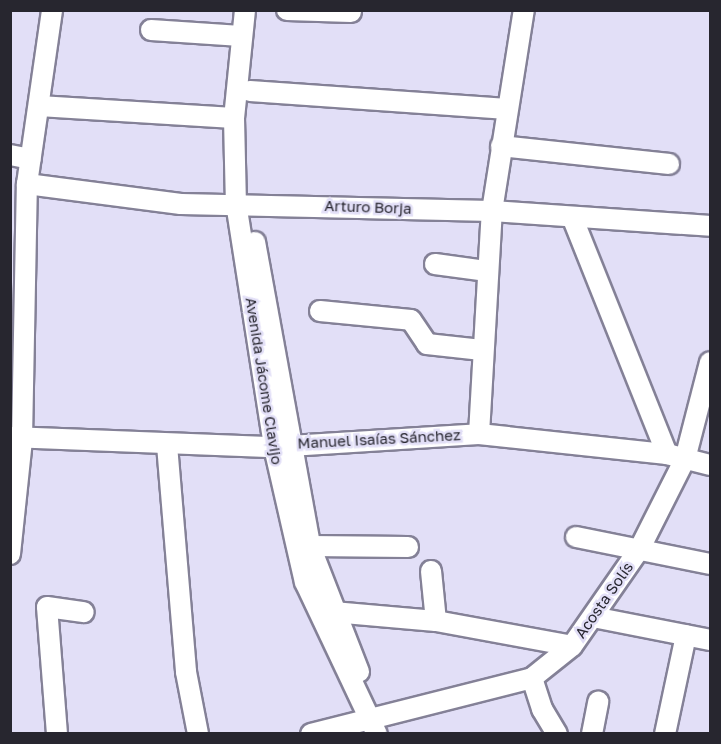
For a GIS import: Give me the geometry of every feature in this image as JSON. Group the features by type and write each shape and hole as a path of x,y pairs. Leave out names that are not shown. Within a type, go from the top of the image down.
{"street":[{"path":"10,554 27,184 52,10"},
{"name":"Avenida Jácome Clavijo","path":"245,10 234,118 242,203 305,582 375,723 389,734"},
{"name":"Avenida Jácome Clavijo","path":"242,203 257,10"},
{"path":"287,10 351,12"},
{"path":"479,434 486,271 492,211 524,10"},
{"path":"151,30 241,36"},
{"path":"250,91 507,109"},
{"path":"39,106 234,118"},
{"path":"501,146 669,164"},
{"path":"10,155 31,159"},
{"name":"Arturo Borja","path":"27,184 181,204 242,203 492,211 573,219 711,226"},
{"path":"573,219 676,456"},
{"path":"435,264 486,271"},
{"path":"320,311 411,320 427,344 482,350"},
{"name":"Acosta Solís","path":"311,734 375,723 532,678 572,646 640,548 711,362"},
{"name":"Manuel Isaías Sánchez","path":"16,438 167,445 284,445 479,434 676,456 711,465"},
{"path":"167,445 186,672 198,734"},
{"name":"Avenida Jácome Clavijo","path":"284,445 310,546 375,723"},
{"path":"576,537 711,564"},
{"path":"310,546 408,547"},
{"path":"431,571 436,621"},
{"path":"57,734 47,607 84,612"},
{"path":"333,612 436,621 572,646"},
{"path":"593,617 711,640"},
{"path":"665,734 686,635"},
{"path":"532,678 542,709 557,734"},
{"path":"592,734 598,702"}]}
